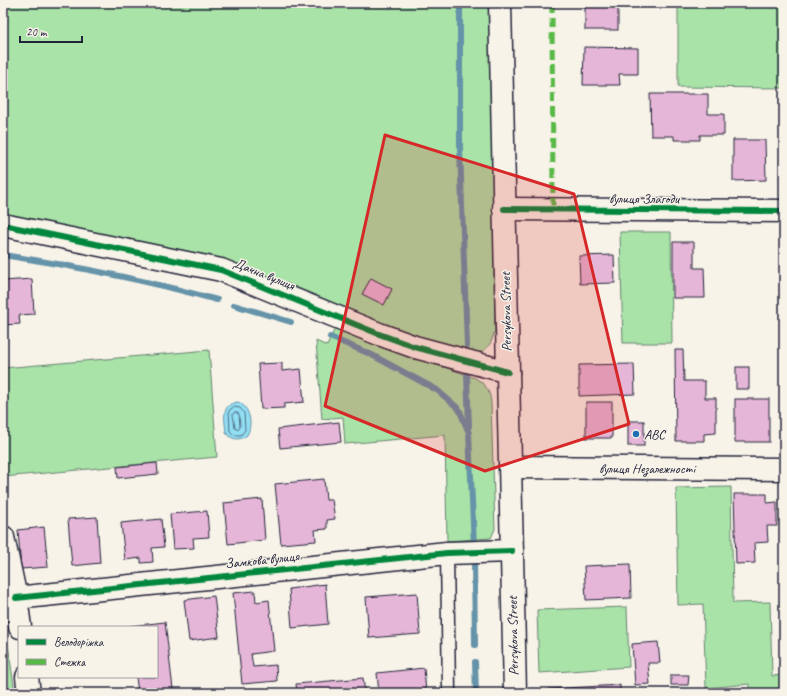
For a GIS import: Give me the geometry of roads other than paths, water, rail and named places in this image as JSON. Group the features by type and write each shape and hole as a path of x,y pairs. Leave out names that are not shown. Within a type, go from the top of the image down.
{"street":[{"name":"Persykova Street","path":"500,3 515,693"},
{"name":"вулиця Злагоди","path":"504,209 784,211"},
{"name":"Дачна вулиця","path":"3,225 221,270 414,347 508,372"},
{"name":"вулиця Незалежності","path":"510,467 784,468"},
{"path":"3,536 16,598 20,626"},
{"name":"Замкова вулиця","path":"16,598 447,553 512,551"},
{"path":"27,678 29,693"}],"lane":[{"path":"447,553 449,693"}],"water":[{"path":"238,402 242,404 248,412 250,426 247,435 236,439 226,433 225,413 228,406 232,403"}],"waterway":[{"path":"460,3 460,149 467,346"},
{"path":"3,255 110,274 217,300"},
{"path":"234,305 291,322"},
{"path":"330,337 370,354 437,390 459,409 469,433 474,546"},
{"path":"467,375 469,426"},
{"path":"474,560 475,645"},
{"path":"475,662 476,693"}],"place":[{"name":"ABC","path":"636,434"}]}
